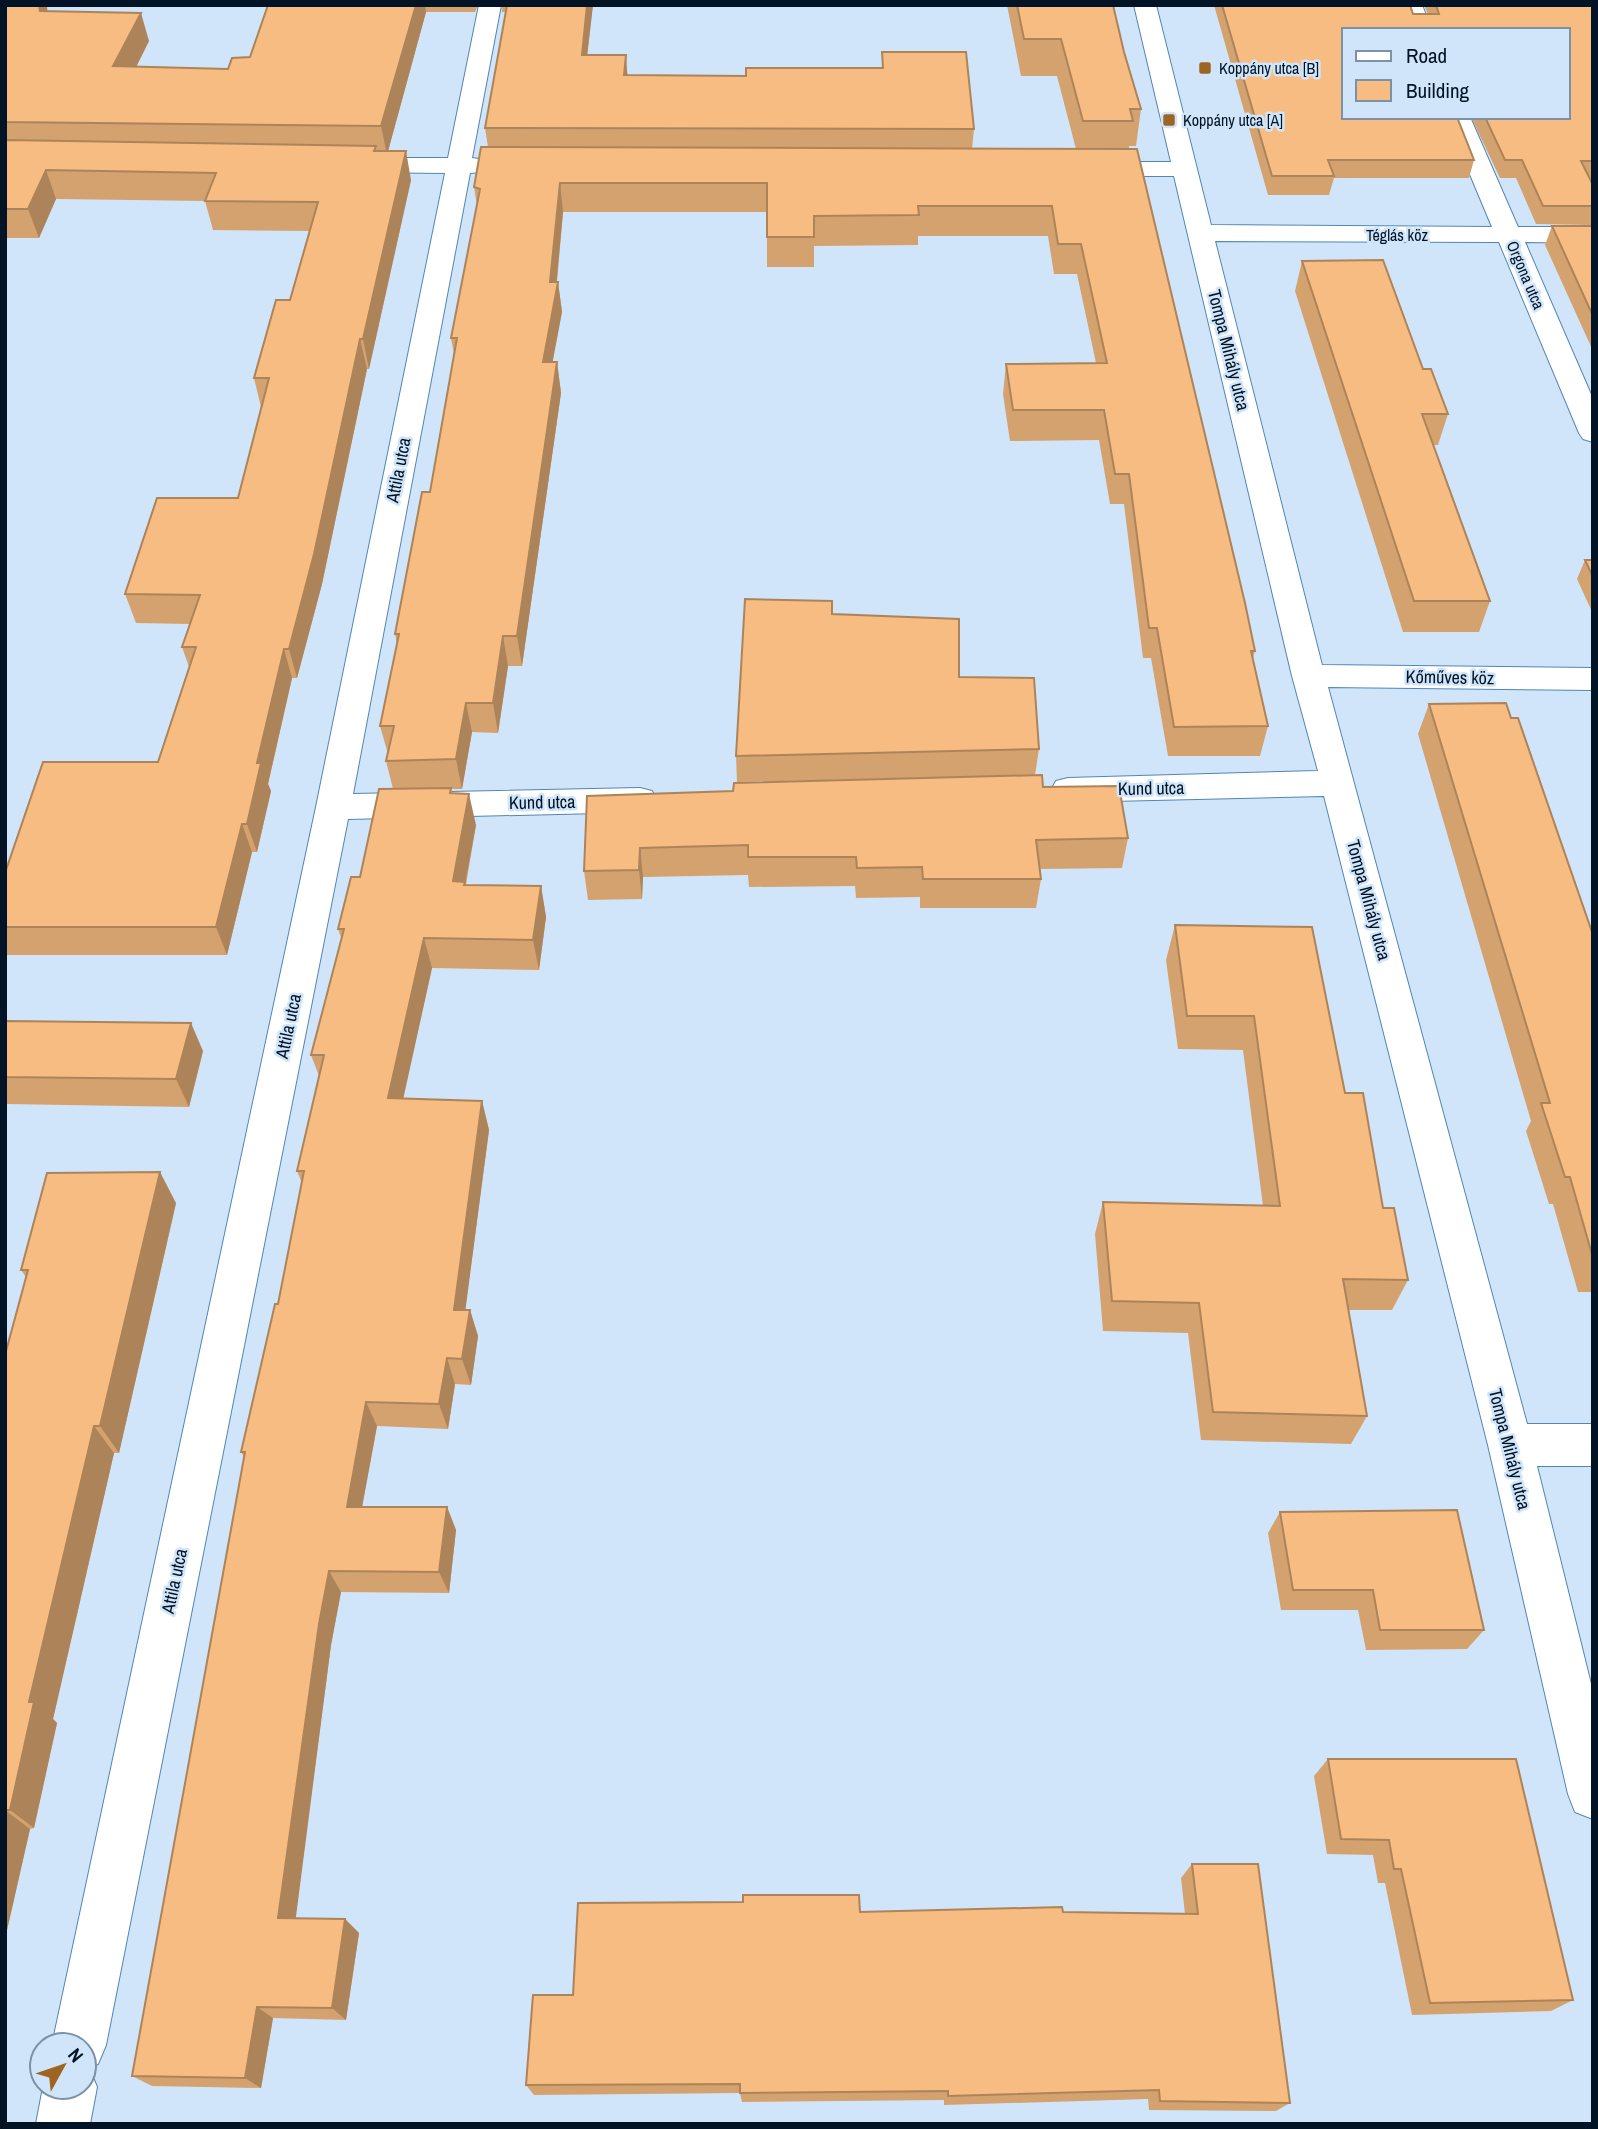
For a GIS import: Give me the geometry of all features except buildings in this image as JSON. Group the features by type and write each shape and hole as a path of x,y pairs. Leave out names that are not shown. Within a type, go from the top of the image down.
{"street":[{"name":"Attila utca","path":"82,2031 333,807 456,166 490,5"},
{"name":"Tompa Mihály utca","path":"1145,5 1308,676 1510,1446 1593,1794"},
{"path":"1411,5 1420,28"},
{"name":"Orgona utca","path":"1459,119 1593,433"},
{"path":"333,164 511,167"},
{"path":"1061,169 1185,169"},
{"name":"Téglás köz","path":"1201,233 1593,235"},
{"name":"Kőműves köz","path":"1308,676 1593,678"},
{"name":"Kund utca","path":"1031,790 1338,783"},
{"name":"Kund utca","path":"333,807 668,799"},
{"path":"1510,1446 1593,1446"},
{"path":"63,2124 67,2101"}],"place":[{"name":"Koppány utca [B]","path":"1205,68"},
{"name":"Koppány utca [A]","path":"1169,120"}]}
